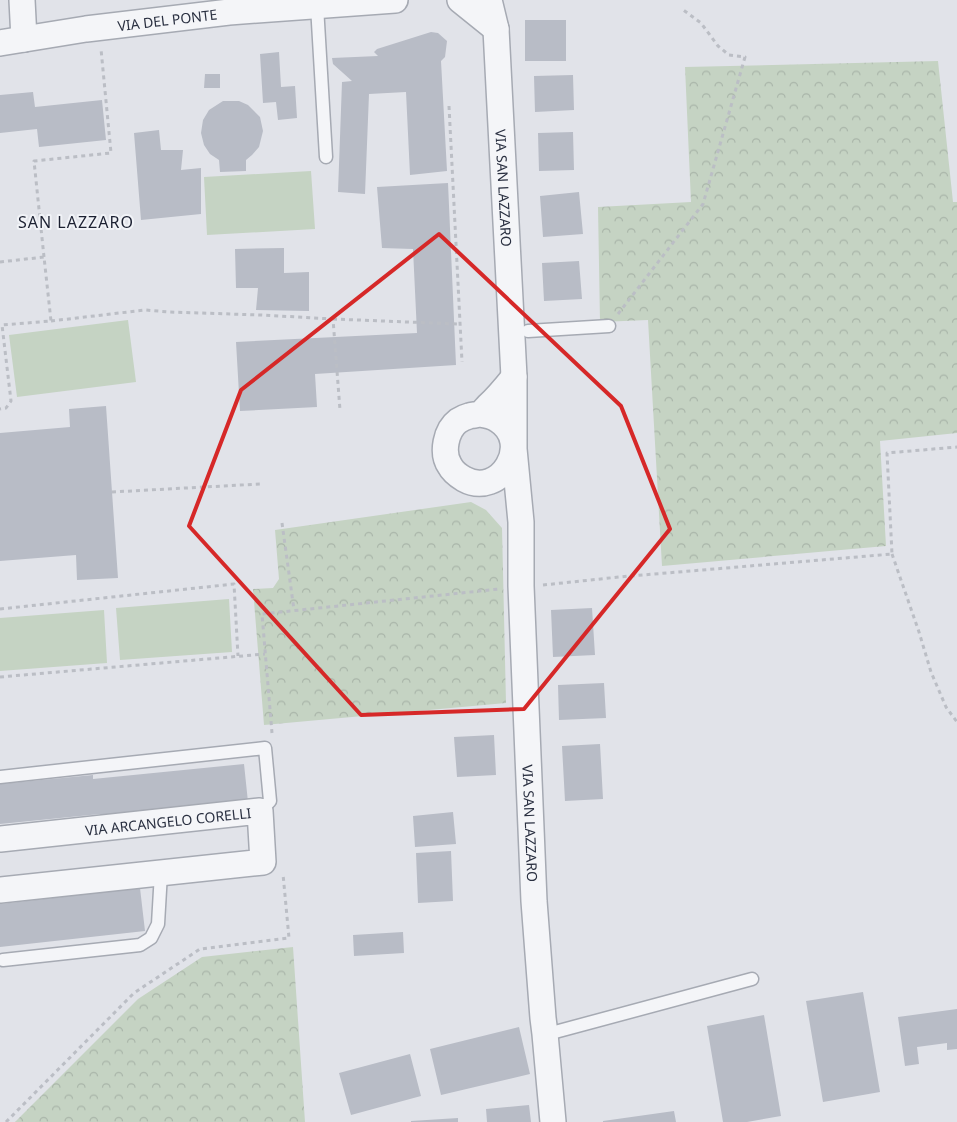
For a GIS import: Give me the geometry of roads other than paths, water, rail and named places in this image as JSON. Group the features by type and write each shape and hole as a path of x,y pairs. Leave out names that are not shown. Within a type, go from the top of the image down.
{"street":[{"path":"22,0 24,39"},
{"name":"VIA DEL PONTE","path":"0,43 229,6 317,6 395,0"},
{"path":"460,0 496,29"},
{"name":"VIA SAN LAZZARO","path":"480,483 492,480 503,474 510,464 514,449 514,377 496,29 489,0"},
{"path":"514,377 480,414 468,416 452,428 447,438 446,455 450,466 458,475 469,481 480,483 503,501 521,522"},
{"name":"VIA SAN LAZZARO","path":"480,414 496,418 506,426 512,438 521,522 531,586 534,902 553,1122"},
{"name":"VIA ARCANGELO CORELLI","path":"0,839 260,811 263,862 161,873"},
{"path":"0,890 161,873"}],"lane":[{"path":"317,6 326,157"},
{"path":"528,331 609,326"},
{"path":"0,777 265,748 270,801 260,811"},
{"path":"3,960 140,945 151,938 158,924 161,873"},
{"path":"546,1034 752,978"}],"district":[{"name":"SAN LAZZARO","path":"76,222"}]}
